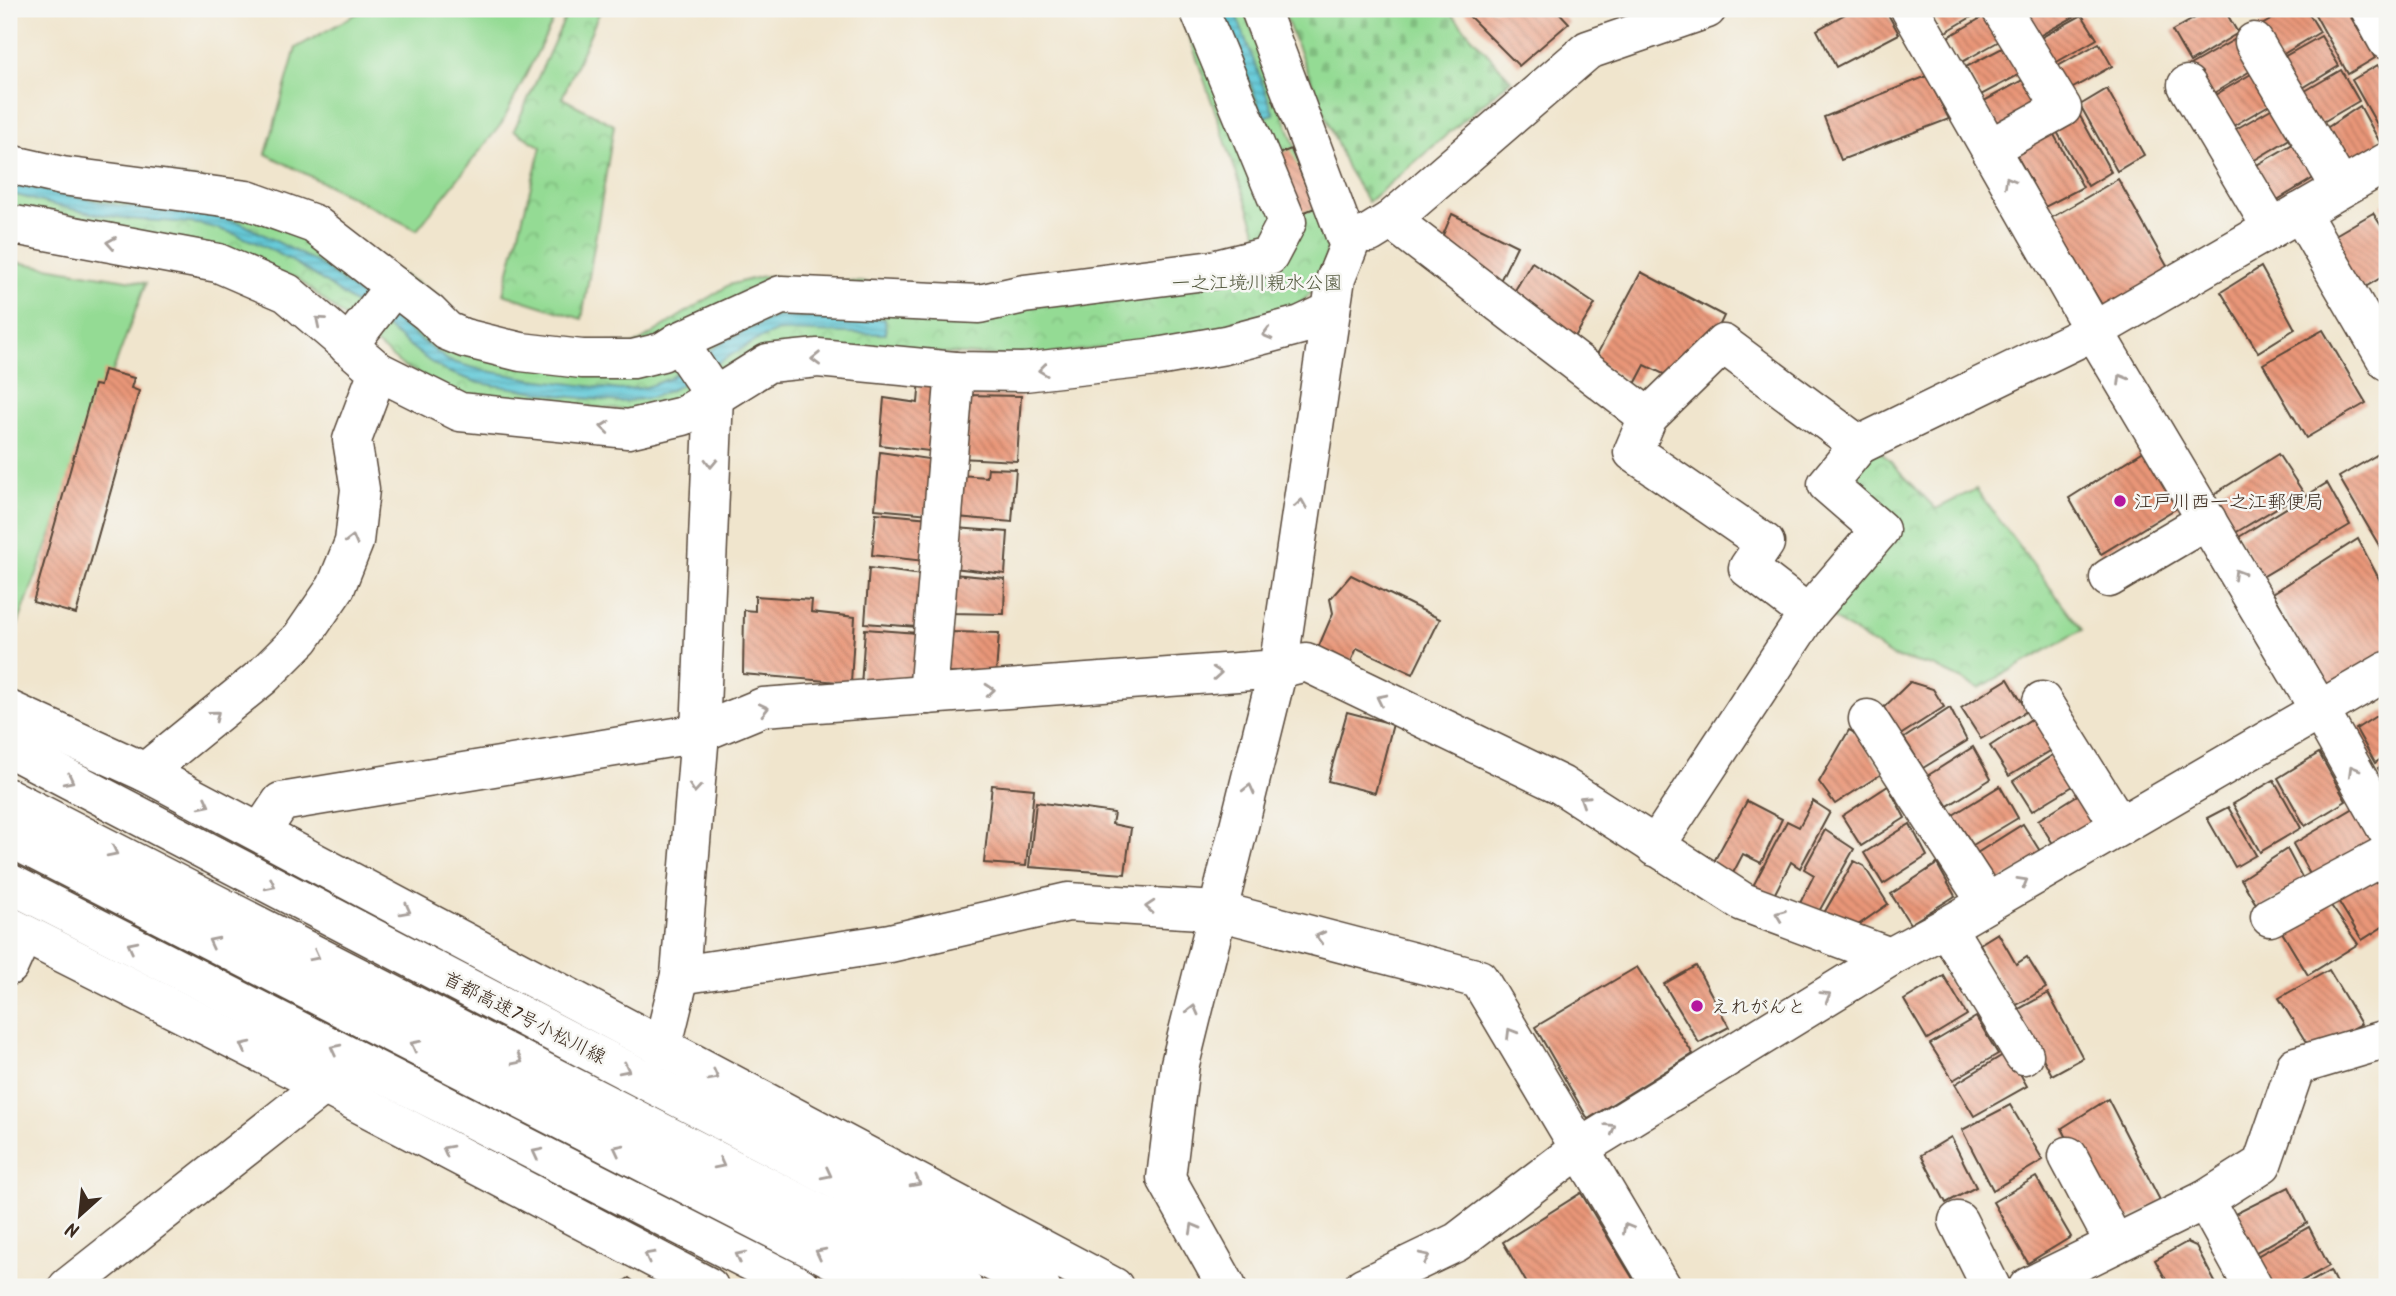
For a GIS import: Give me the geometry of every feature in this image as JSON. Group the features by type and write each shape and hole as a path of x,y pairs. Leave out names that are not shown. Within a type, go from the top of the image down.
{"main road":[{"path":"9,224 218,263 287,293 354,338 378,371 460,412 628,429 682,416 695,367 781,295 979,304 1024,294 1213,270 1269,256 1287,222 1199,9"},
{"path":"1260,9 1349,246"},
{"path":"1227,1287 1166,1178 1180,1064 1278,669 1336,278 1349,246 1391,220 1588,50 1707,9"},
{"path":"1910,9 2094,331 2320,711 2387,830"},
{"path":"1990,148 2062,108 2001,9"},
{"path":"2370,9 2387,40"},
{"path":"2254,42 2341,188"},
{"path":"2187,85 2387,361"},
{"path":"1655,847 1808,614 1880,530 1827,484 1859,445 2094,331 2387,162"},
{"path":"9,164 62,176 247,201 314,224 390,291 429,313 447,331 521,352 582,359 633,359 662,352 695,367 818,358 955,371 1024,372 1157,357 1226,345 1301,325 1331,311"},
{"path":"1391,220 1648,417"},
{"path":"354,338 390,291"},
{"path":"1808,614 1748,568 1765,542 1633,452 1648,417 1723,344 1859,445"},
{"path":"662,1049 680,975 700,733 695,367"},
{"path":"145,772 262,677 301,638 335,587 354,542 360,489 352,440 378,371"},
{"path":"928,695 955,371"},
{"path":"2109,578 2207,520"},
{"path":"261,832 281,802 700,733 763,708 1278,669 1306,662 1561,785 1744,902 1889,957"},
{"path":"1363,1287 1457,1242 1580,1148 1889,957 1946,927 2387,671"},
{"path":"2042,701 2120,826"},
{"path":"9,710 145,772 261,832 662,1049 1114,1287"},
{"path":"1868,719 1987,903"},
{"name":"首都高速7号小松川線","path":"9,748 1041,1287"},
{"path":"9,798 963,1287"},
{"path":"9,837 887,1287"},
{"path":"2270,917 2387,854"},
{"path":"9,883 801,1287"},
{"path":"680,975 890,943 1068,902 1218,911 1479,979 1662,1287"},
{"path":"1946,927 2024,1055"},
{"path":"14,942 324,1085 709,1287"},
{"path":"2028,1287 2205,1200 2262,1164 2296,1066 2387,1039"},
{"path":"68,1287 324,1085"},
{"path":"2068,1156 2115,1244"},
{"path":"2205,1200 2253,1287"},
{"path":"1958,1221 1992,1287"}],"green space":[{"path":"365,9 559,9 502,123 417,230 266,154 296,48"},
{"path":"569,9 601,9 562,98 614,125 582,319 503,294 541,147 514,130"},
{"name":"一之江境川親水公園","path":"1177,9 1244,9 1328,236 1322,274 1312,292 1298,306 1279,317 1152,342 1025,357 872,350 636,411 463,396 403,366 297,278 9,206 9,153 253,187 441,297 456,316 523,337 634,345 729,285 763,276 902,285 956,292 1148,268 1259,239 1193,47"},
{"path":"1282,9 1447,9 1511,80 1368,202 1347,168"},
{"path":"9,261 146,283 9,648"},
{"path":"1878,449 1936,509 1976,489 2082,630 1979,688 1933,666 1893,657 1819,609 1889,528 1837,484"}],"water":[{"path":"1222,9 1234,9 1274,114 1263,117"},
{"path":"9,181 122,206 202,212 241,223 318,263 449,361 532,379 620,390 646,387 668,379 726,340 776,316 885,319 886,334 778,331 757,340 673,389 650,398 620,402 479,383 445,371 429,361 351,300 264,246 203,225 109,216 37,201 9,193"}],"building":[{"path":"1462,9 1556,9 1569,23 1519,66"},
{"path":"1854,9 1885,9 1899,34 1836,67 1817,30"},
{"path":"1929,9 1985,9 1944,33"},
{"path":"2013,9 2078,9 2081,13 2032,40"},
{"path":"2211,9 2224,9 2238,33 2190,62 2172,31"},
{"path":"2290,9 2306,9 2320,32 2272,61 2253,30"},
{"path":"2312,9 2346,9 2375,58 2348,74"},
{"path":"1988,14 2003,39 1962,62 1948,37"},
{"path":"2082,15 2097,39 2048,67 2033,42"},
{"path":"2321,36 2339,66 2291,95 2273,63"},
{"path":"2239,37 2257,67 2209,96 2190,65"},
{"path":"2099,43 2112,66 2064,93 2051,70"},
{"path":"2006,46 2022,73 1981,95 1966,67"},
{"path":"2378,65 2387,82 2387,142 2352,80"},
{"path":"2258,70 2276,101 2228,129 2210,98"},
{"path":"2341,70 2359,101 2311,129 2293,98"},
{"path":"1927,76 1949,119 1841,160 1824,117"},
{"path":"2026,78 2044,111 2001,133 1984,101"},
{"path":"2107,89 2144,155 2117,171 2080,105"},
{"path":"2278,105 2296,135 2248,164 2229,133"},
{"path":"2360,106 2383,148 2342,173 2319,133"},
{"path":"2076,109 2111,172 2088,186 2052,123"},
{"path":"2048,124 2083,187 2045,207 2011,145"},
{"path":"2298,141 2317,176 2269,205 2250,169"},
{"path":"1291,149 1315,208 1297,215 1273,156"},
{"path":"2118,179 2172,275 2106,312 2051,218"},
{"path":"2387,201 2387,216 2381,206"},
{"path":"2373,213 2387,235 2387,274 2357,292 2325,241"},
{"path":"1452,214 1517,246 1499,283 1436,251"},
{"path":"1532,262 1595,304 1570,345 1508,302"},
{"path":"2261,267 2295,329 2258,352 2221,292"},
{"path":"1641,272 1724,316 1714,337 1674,379 1645,365 1635,384 1594,360"},
{"path":"2323,330 2366,403 2306,438 2263,364"},
{"path":"104,370 134,378 131,388 139,391 76,614 33,602 94,385 100,386"},
{"path":"920,379 943,380 937,452 880,445 884,398 918,403"},
{"path":"964,395 1021,396 1017,461 960,458"},
{"path":"2147,449 2180,506 2101,554 2069,498"},
{"path":"2387,449 2387,559 2339,477"},
{"path":"880,452 935,460 930,514 875,509"},
{"path":"2278,454 2303,492 2235,533 2211,496"},
{"path":"988,468 1016,469 1012,522 957,517 959,475 987,477"},
{"path":"2327,483 2350,525 2262,577 2239,537"},
{"path":"876,513 929,518 924,561 872,555"},
{"path":"956,528 1008,532 1005,574 954,568"},
{"path":"2358,539 2387,594 2387,653 2326,688 2273,593"},
{"path":"869,568 922,575 917,627 865,623"},
{"path":"953,574 1005,579 1004,614 950,613"},
{"path":"1351,575 1440,619 1413,674 1357,648 1350,664 1318,648 1333,613 1330,599"},
{"path":"755,596 812,600 811,612 855,617 851,683 743,674 744,610 755,611"},
{"path":"865,629 917,633 915,687 861,686"},
{"path":"947,632 999,633 996,674 945,673"},
{"path":"2008,679 2027,711 1981,739 1961,708"},
{"path":"1910,682 1933,689 1944,707 1894,739 1876,715"},
{"path":"1950,708 1967,741 1923,768 1904,738"},
{"path":"2387,709 2387,755 2375,763 2356,729"},
{"path":"1347,712 1393,724 1375,793 1328,781"},
{"path":"2036,716 2055,748 2009,776 1990,746"},
{"path":"1849,730 1858,735 1883,773 1835,804 1819,782"},
{"path":"1973,747 1991,779 1946,807 1927,776"},
{"path":"2059,751 2078,783 2032,811 2013,781"},
{"path":"2319,753 2346,801 2305,826 2278,778"},
{"path":"2387,762 2387,784 2378,768"},
{"path":"2274,780 2301,828 2260,852 2233,804"},
{"path":"992,785 1034,789 1026,866 984,863"},
{"path":"1888,786 1905,818 1861,846 1842,816"},
{"path":"2000,786 2018,818 1973,845 1953,815"},
{"path":"2084,791 2104,822 2057,850 2038,820"},
{"path":"1747,801 1782,819 1761,863 1743,854 1732,875 1712,865"},
{"path":"1813,801 1830,812 1800,868 1791,862 1773,897 1752,888 1787,821 1799,827"},
{"path":"1036,802 1114,813 1112,824 1131,828 1125,874 1029,867"},
{"path":"2228,807 2256,855 2235,867 2207,818"},
{"path":"2354,808 2372,843 2312,878 2293,844"},
{"path":"1910,824 1927,856 1883,884 1864,853"},
{"path":"2023,824 2043,856 1996,883 1977,853"},
{"path":"1825,830 1854,849 1817,915 1798,907 1814,875 1804,869"},
{"path":"2287,849 2304,881 2259,909 2241,879"},
{"path":"1854,861 1864,866 1888,904 1851,930 1824,913"},
{"path":"1937,864 1955,896 1910,924 1891,894"},
{"path":"2387,874 2387,924 2362,940 2334,894"},
{"path":"2327,900 2358,944 2308,975 2280,929"},
{"path":"1998,933 2016,964 2027,957 2046,988 2013,1007 1980,944"},
{"path":"1696,966 1729,1027 1699,1043 1664,984"},
{"path":"1637,967 1693,1054 1588,1119 1535,1027"},
{"path":"2329,970 2361,1024 2312,1052 2279,998"},
{"path":"1944,976 1967,1015 1927,1039 1904,1000"},
{"path":"2048,993 2083,1058 2052,1075 2017,1010"},
{"path":"1976,1017 1998,1054 1953,1080 1930,1044"},
{"path":"2008,1052 2027,1086 1974,1116 1955,1084"},
{"path":"2108,1099 2161,1202 2111,1227 2062,1128"},
{"path":"2010,1105 2043,1160 1993,1190 1962,1130"},
{"path":"1951,1137 1976,1187 1946,1203 1921,1155"},
{"path":"2036,1177 2071,1237 2028,1263 1993,1202"},
{"path":"2289,1187 2307,1223 2249,1256 2229,1217"},
{"path":"1581,1193 1638,1287 1550,1287 1547,1283 1541,1287 1529,1287 1503,1242"},
{"path":"2309,1227 2329,1266 2291,1287 2264,1287 2250,1260"},
{"path":"2187,1242 2196,1246 2216,1284 2211,1287 2170,1287 2155,1260"},
{"path":"2330,1271 2338,1287 2302,1287"},
{"path":"629,1278 641,1287 615,1287"}],"place":[{"name":"江戸川西一之江郵便局","path":"2120,501"},
{"name":"えれがんと","path":"1697,1006"}]}
